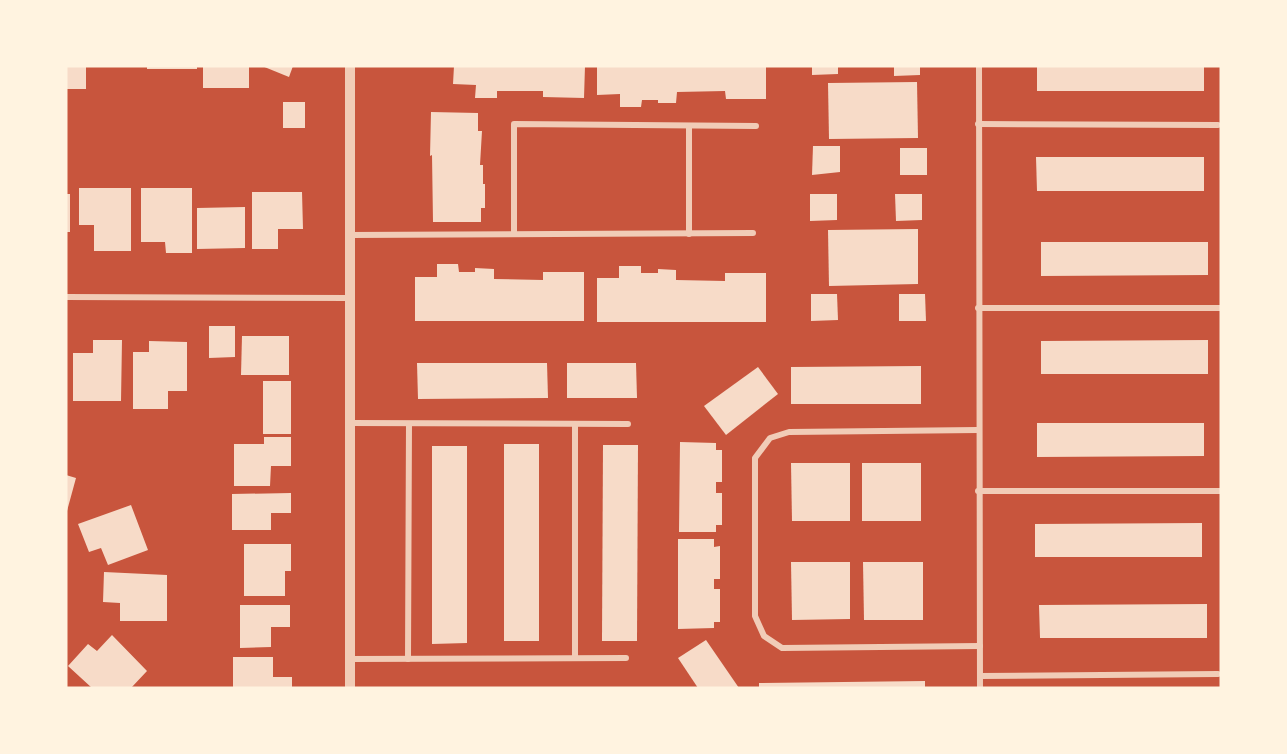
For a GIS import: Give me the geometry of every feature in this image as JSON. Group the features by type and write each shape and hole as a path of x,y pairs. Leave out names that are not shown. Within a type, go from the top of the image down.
{"street":[{"path":"350,66 350,688"},
{"path":"979,66 980,688"},
{"path":"514,234 514,124 756,126"},
{"path":"978,124 1218,124"},
{"path":"689,126 689,234"},
{"path":"350,235 753,233"},
{"path":"66,297 350,298"},
{"path":"978,308 1220,308"},
{"path":"350,423 628,424"},
{"path":"408,659 409,424"},
{"path":"575,424 575,658"},
{"path":"978,430 789,432 770,438 755,458 755,616 764,636 782,648 980,646"},
{"path":"978,491 1220,491"},
{"path":"350,659 626,658"},
{"path":"980,676 1218,674"}],"building":[{"path":"66,66 86,66 86,89 66,89"},
{"path":"147,66 197,66 197,69 147,69"},
{"path":"203,66 249,66 249,88 203,88"},
{"path":"262,66 293,66 289,77"},
{"path":"454,66 585,66 584,98 543,97 543,91 497,91 497,98 475,98 476,85 453,84"},
{"path":"597,66 766,66 766,99 726,99 725,91 677,92 676,103 642,100 641,107 620,107 620,94 597,95"},
{"path":"812,66 838,66 838,74 812,75"},
{"path":"894,66 920,66 920,75 894,76"},
{"path":"1037,66 1204,66 1204,91 1037,91"},
{"path":"917,82 918,138 829,139 828,83"},
{"path":"283,102 305,102 305,128 283,128"},
{"path":"431,112 478,113 478,131 482,131 480,165 483,165 483,184 485,184 485,208 481,208 481,222 433,222"},
{"path":"813,146 840,146 840,172 812,175"},
{"path":"900,148 927,148 927,175 900,175"},
{"path":"1036,157 1204,157 1204,191 1037,191"},
{"path":"79,188 131,188 131,251 94,251 94,225 79,225"},
{"path":"141,188 192,188 192,253 166,253 165,242 141,242"},
{"path":"252,192 302,192 303,229 278,229 278,249 252,249"},
{"path":"66,194 70,194 70,232 66,232"},
{"path":"810,194 837,194 837,220 810,221"},
{"path":"895,194 922,194 922,220 896,221"},
{"path":"245,207 245,248 197,249 197,208"},
{"path":"918,229 918,284 829,286 828,230"},
{"path":"1041,242 1208,242 1208,275 1041,276"},
{"path":"437,264 458,264 459,272 475,272 475,268 494,269 494,279 543,280 543,272 584,272 584,321 415,321 415,277 437,277"},
{"path":"619,266 641,266 641,273 658,273 658,269 676,270 676,280 725,281 725,273 766,273 766,322 597,322 597,278 619,278"},
{"path":"811,294 837,294 838,320 811,321"},
{"path":"899,294 925,294 926,321 899,321"},
{"path":"209,326 235,326 235,357 209,358"},
{"path":"242,336 289,336 289,375 241,375"},
{"path":"93,340 122,340 121,401 73,401 73,353 93,353"},
{"path":"1208,340 1208,374 1041,374 1041,341"},
{"path":"149,341 187,342 187,391 168,391 168,409 133,409 133,352 149,352"},
{"path":"417,363 547,363 548,398 418,399"},
{"path":"567,363 636,363 637,398 567,398"},
{"path":"921,366 921,404 791,404 791,367"},
{"path":"758,367 778,394 726,435 704,406"},
{"path":"263,381 291,381 291,434 263,434"},
{"path":"1037,423 1204,423 1204,456 1037,457"},
{"path":"264,437 291,437 291,466 271,466 270,486 234,486 234,444 264,444"},
{"path":"680,442 716,443 716,450 722,450 722,482 716,482 716,493 722,493 722,525 716,525 716,532 679,532"},
{"path":"504,444 539,444 539,641 504,641"},
{"path":"603,445 638,445 637,641 602,641"},
{"path":"432,446 467,446 467,643 432,644"},
{"path":"791,463 850,463 850,521 792,521"},
{"path":"862,463 921,463 921,521 862,521"},
{"path":"66,475 76,478 67,511 66,511"},
{"path":"291,493 291,513 271,513 271,530 232,530 232,494"},
{"path":"131,505 148,550 108,565 101,548 89,552 78,524"},
{"path":"1202,523 1202,557 1035,557 1035,524"},
{"path":"678,539 714,539 714,547 720,546 720,579 714,579 714,589 720,589 720,622 714,622 714,628 678,629"},
{"path":"244,544 291,544 291,571 285,571 285,596 244,596"},
{"path":"791,562 850,562 850,619 792,620"},
{"path":"863,562 923,562 923,620 864,620"},
{"path":"104,572 167,575 167,621 120,621 120,603 103,602"},
{"path":"1207,604 1207,638 1040,638 1039,605"},
{"path":"240,605 290,605 290,627 271,627 271,647 240,648"},
{"path":"112,635 147,671 131,688 92,688 68,666 88,644 97,651"},
{"path":"706,640 739,688 698,688 678,658"},
{"path":"233,657 273,657 273,677 292,677 292,688 233,688"},
{"path":"925,681 925,688 759,688 759,683"}]}
